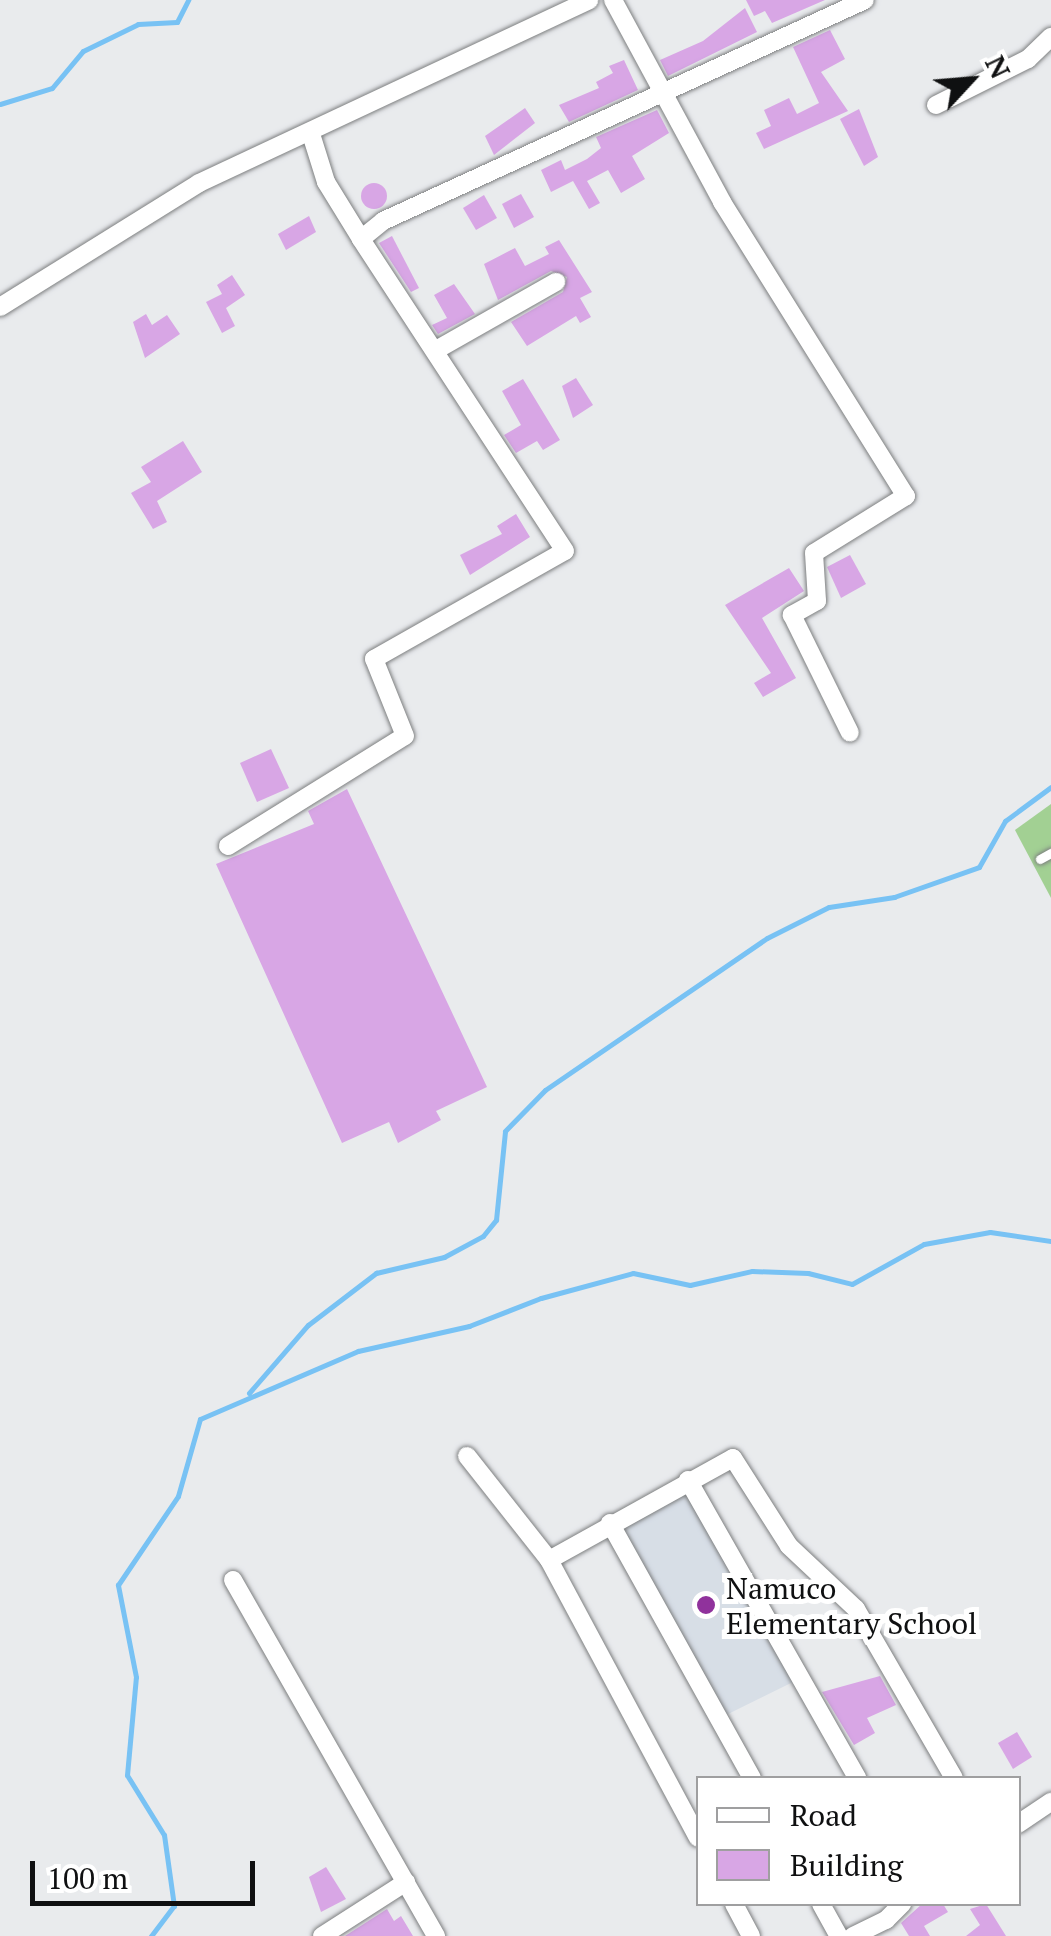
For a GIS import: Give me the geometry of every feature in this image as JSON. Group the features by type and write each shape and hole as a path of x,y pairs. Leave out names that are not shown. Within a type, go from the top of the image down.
{"street":[{"path":"0,307 199,183 311,134 589,0"},
{"path":"613,0 662,97 906,496 814,553 817,601 792,615 850,733"},
{"path":"361,239 383,221 662,97 865,0"},
{"path":"936,105 1028,58 1051,37"},
{"path":"228,846 405,736 374,659 564,551 438,350 326,182 311,134"},
{"path":"438,350 556,282"},
{"path":"467,1456 549,1560 696,1834"},
{"path":"549,1560 726,1460 739,1463 788,1546 856,1608 953,1776"},
{"path":"688,1480 855,1776"},
{"path":"610,1523 751,1776"},
{"path":"233,1580 436,1936"},
{"path":"1021,1822 1051,1802"},
{"path":"322,1936 406,1882"},
{"path":"735,1906 751,1936"},
{"path":"822,1906 839,1936"},
{"path":"853,1936 892,1928"}],"lane":[{"path":"1040,859 1051,853"}],"shaded area":[{"name":"Namuco Elementary School","path":"685,1492 793,1682 724,1716 620,1527"}],"green space":[{"path":"1051,804 1051,898 1015,830"}],"building":[{"path":"746,0 825,0 772,23 765,11 754,16"},
{"path":"745,8 757,32 668,76 660,60 703,41"},
{"path":"830,30 845,59 821,72 848,111 764,149 756,133 771,126 764,110 789,98 797,114 819,103 793,47"},
{"path":"624,60 638,90 569,122 559,105 599,88 596,82 613,73 609,66"},
{"path":"525,108 535,123 494,155 485,136"},
{"path":"859,109 878,157 864,166 840,119"},
{"path":"657,110 669,133 632,156 645,179 621,193 608,170 587,181 600,203 589,209 573,181 551,192 541,170 561,160 565,170 587,159 601,148 596,137"},
{"path":"374,183 383,187 387,196 383,205 374,209 365,205 361,196 365,187"},
{"path":"521,194 534,217 514,228 502,204"},
{"path":"484,195 497,218 476,230 463,208"},
{"path":"309,216 316,232 286,250 278,234"},
{"path":"392,236 419,288 411,292 379,243"},
{"path":"559,240 592,292 580,298 591,317 580,323 576,316 527,346 511,322 563,292 567,277 551,271 498,300 484,264 515,248 525,266 549,254 545,247"},
{"path":"232,275 245,295 226,308 235,326 222,333 206,302 222,294 217,285"},
{"path":"454,284 475,314 438,334 432,325 447,318 434,295"},
{"path":"146,314 152,325 167,315 180,334 145,358 133,322"},
{"path":"576,378 593,405 573,418 562,386"},
{"path":"523,379 560,440 543,450 537,441 516,453 504,435 521,425 502,391"},
{"path":"183,441 202,472 157,501 167,522 153,529 131,493 151,482 141,467"},
{"path":"516,514 530,537 470,575 460,555 502,534 497,526"},
{"path":"850,555 866,584 841,598 827,567"},
{"path":"789,568 804,591 762,618 796,678 763,697 754,683 771,673 725,605"},
{"path":"271,749 289,788 257,802 240,763"},
{"path":"347,789 487,1087 436,1111 441,1120 398,1143 389,1122 342,1143 216,864 314,824 308,811"},
{"path":"880,1676 896,1705 867,1718 875,1733 854,1745 822,1692"},
{"path":"1017,1732 1032,1757 1013,1769 998,1743"},
{"path":"326,1867 346,1899 321,1912 309,1877"},
{"path":"920,1906 944,1906 948,1912 924,1926 930,1936 909,1936 901,1923"},
{"path":"987,1906 1006,1936 966,1936 980,1925 970,1909"},
{"path":"387,1909 394,1921 401,1916 413,1936 345,1936"}],"waterway":[{"path":"0,104 52,88 83,51 138,24 177,22 188,0"},
{"path":"249,1393 308,1325 376,1273 444,1257 483,1236 496,1220 505,1131 545,1090 767,938 829,907 894,897 979,867 1005,821 1051,787"},
{"path":"151,1936 174,1906 164,1835 127,1775 136,1677 118,1585 178,1496 200,1419 358,1351 469,1326 541,1298 633,1273 690,1285 752,1271 808,1273 852,1284 924,1244 990,1232 1051,1241"}],"place":[{"name":"Namuco Elementary School","path":"706,1605"}]}
